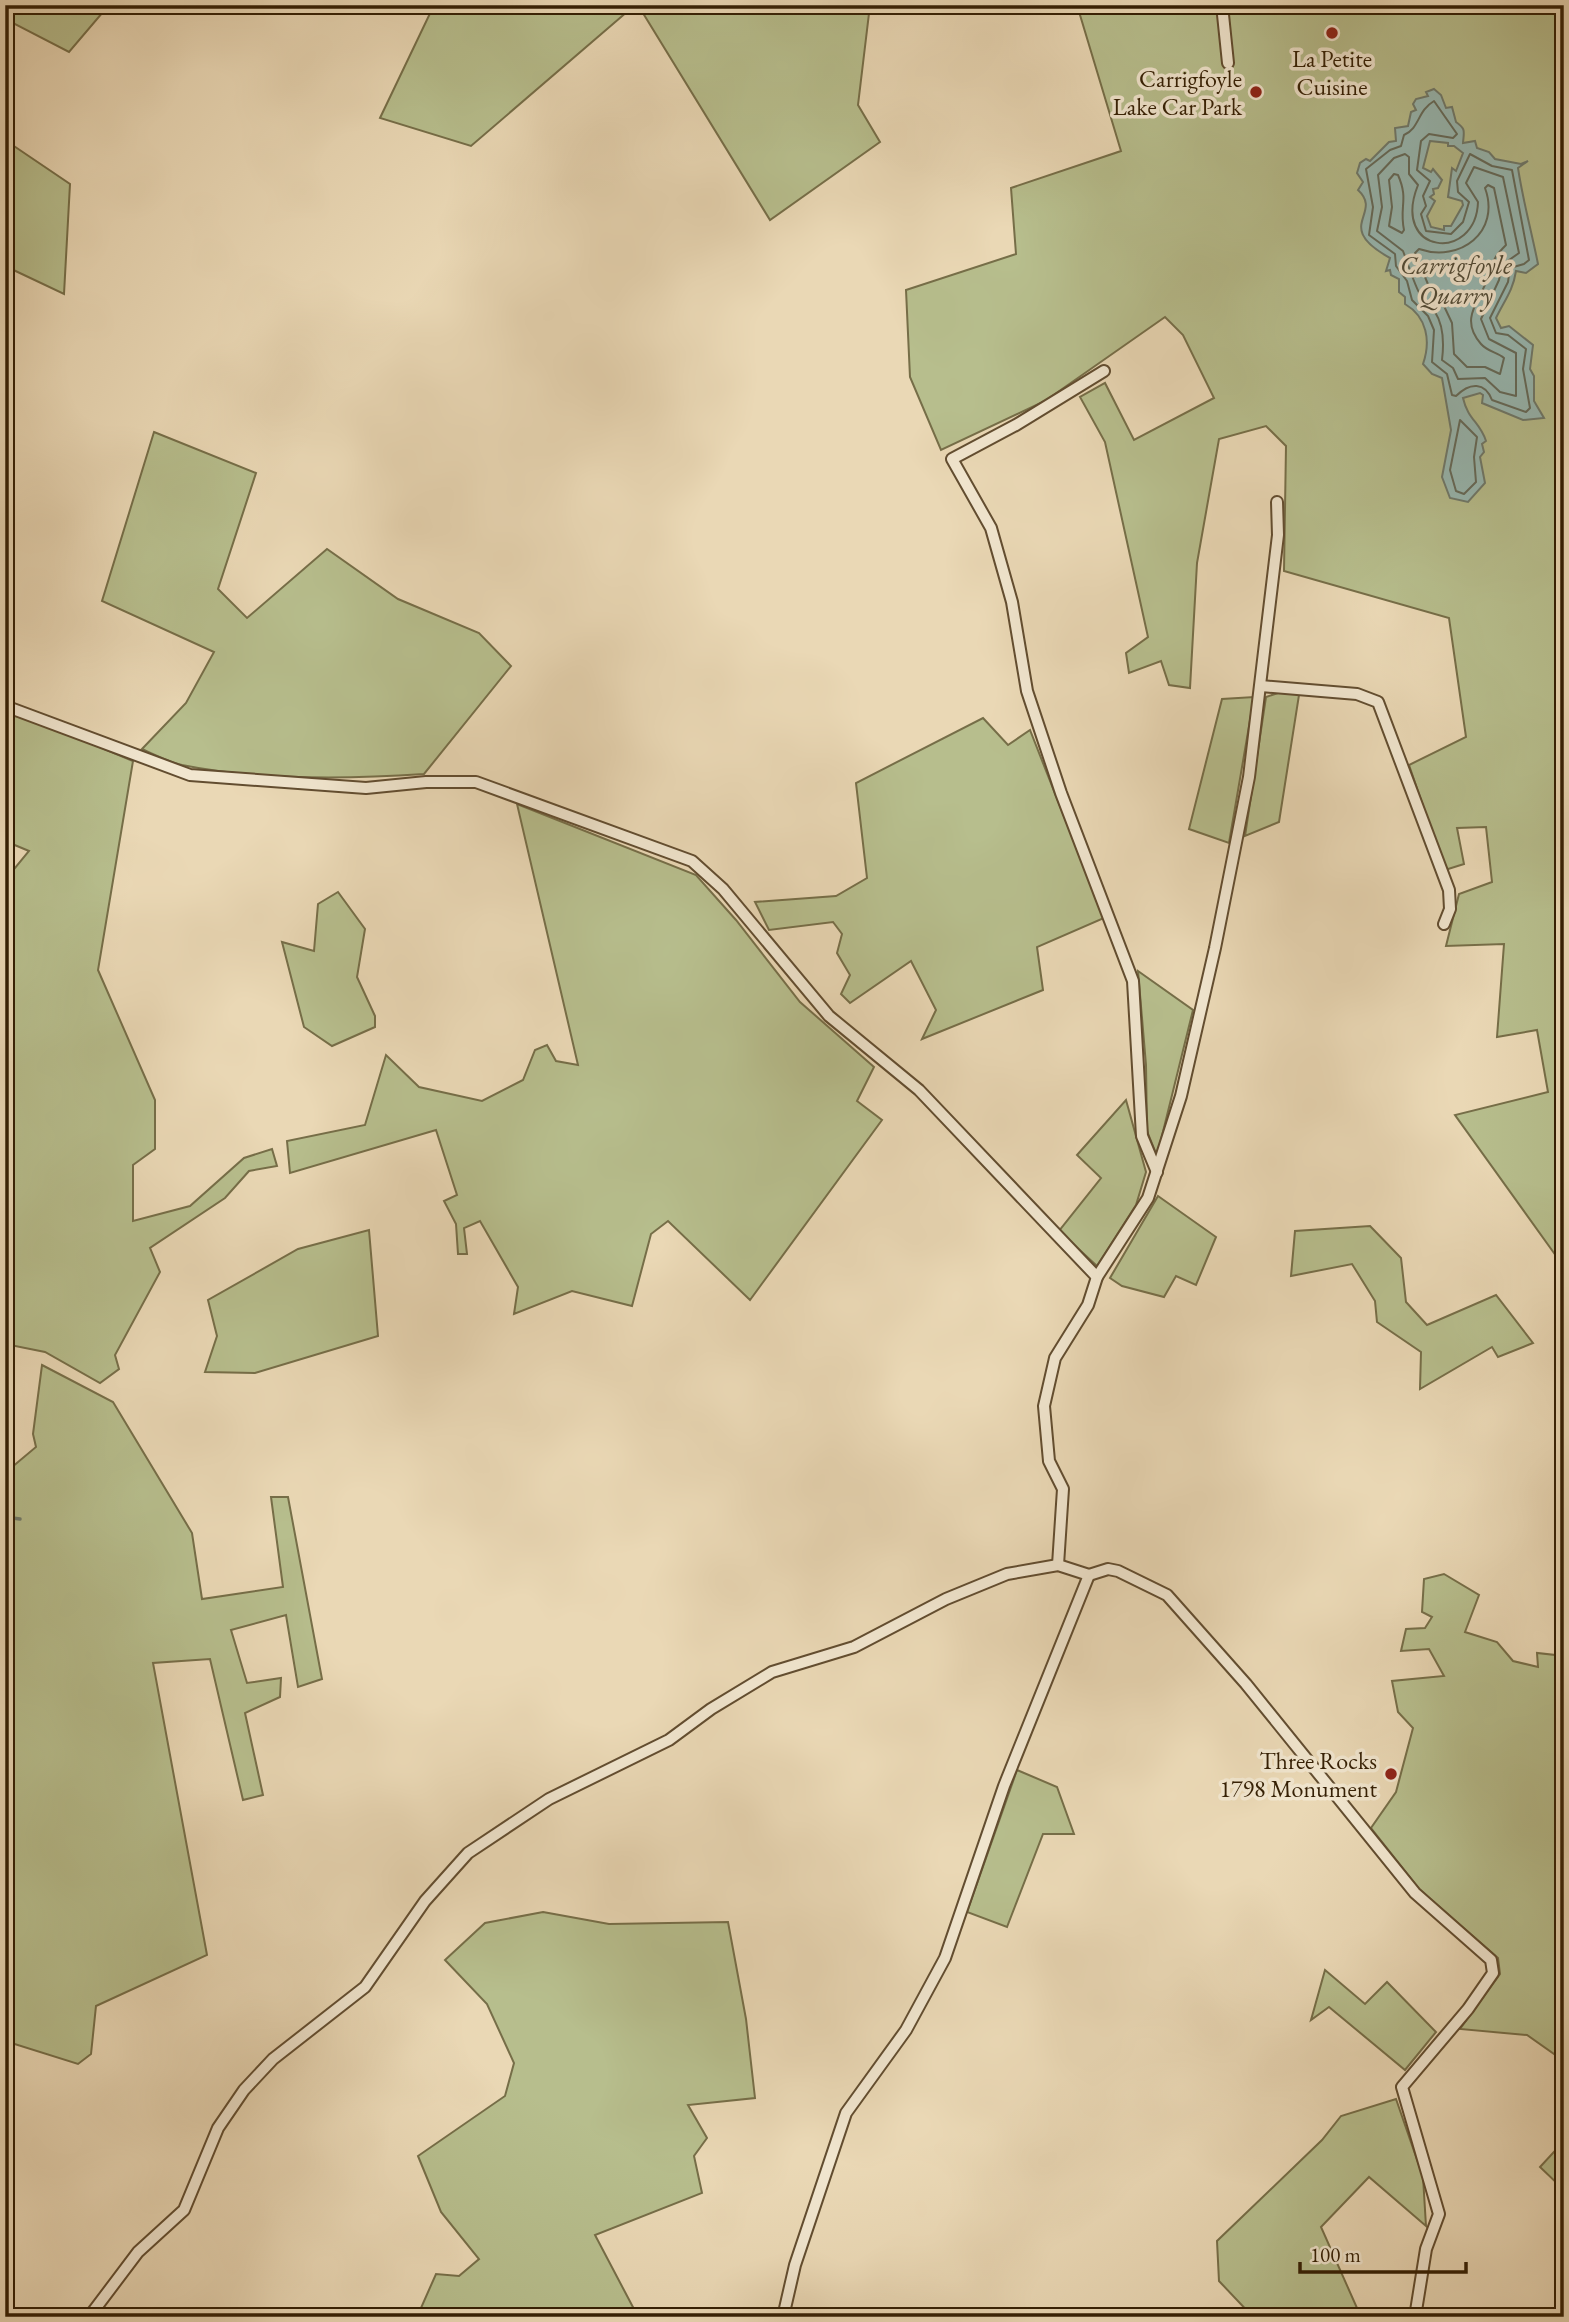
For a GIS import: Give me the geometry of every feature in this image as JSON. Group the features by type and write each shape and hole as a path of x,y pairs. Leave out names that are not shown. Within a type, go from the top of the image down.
{"street":[{"path":"1223,5 1228,63"},
{"path":"1104,371 1016,425 952,459 991,528 1012,602 1027,691 1061,793 1133,981 1142,1136 1157,1172"},
{"path":"1058,1564 1063,1489 1049,1461 1045,1406 1055,1358 1087,1305 1097,1278 1149,1198 1181,1096 1215,948 1249,777 1278,535 1277,502"},
{"path":"1261,686 1343,692 1378,702 1449,891 1450,909 1444,924"},
{"path":"5,706 190,775 366,788 426,782 476,782 633,842 692,861 723,889 829,1016 919,1090 1097,1278"},
{"path":"89,2317 138,2252 184,2210 208,2148 244,2090 273,2059 365,1987 425,1902 467,1853 549,1799 669,1740 711,1709 772,1672 854,1647 946,1600 1007,1574 1058,1564 1089,1574 1108,1569 1118,1571 1167,1595 1184,1610 1415,1893 1492,1960 1493,1973 1468,2009 1402,2087 1439,2214 1426,2249 1415,2317"},
{"path":"783,2317 795,2265 846,2113 906,2030 945,1958 1004,1786 1089,1574"}],"green space":[{"path":"5,5 109,5 69,52 5,19"},
{"path":"434,5 635,5 471,146 380,118"},
{"path":"638,5 870,5 858,105 880,142 770,220"},
{"path":"1077,5 1564,5 1564,1267 1455,1115 1548,1092 1537,1030 1497,1037 1504,944 1446,946 1459,894 1492,882 1486,827 1457,828 1464,864 1445,870 1409,765 1466,737 1449,618 1284,571 1286,446 1266,426 1219,439 1197,563 1190,688 1169,685 1161,661 1129,673 1126,653 1148,637 1105,442 1080,397 1105,383 1134,440 1214,398 1183,335 1165,317 1045,401 941,450 910,377 906,290 1016,254 1011,188 1121,151"},
{"path":"5,140 70,184 64,294 5,266"},
{"path":"154,432 256,473 218,589 247,618 327,549 398,599 479,633 511,666 424,774 365,777 271,776 182,765 142,749 186,703 214,652 102,601"},
{"path":"1284,691 1299,695 1279,822 1245,836 1266,697"},
{"path":"1254,697 1229,843 1189,829 1222,699"},
{"path":"5,711 35,720 133,761 98,970 155,1100 155,1149 133,1165 133,1221 190,1206 244,1158 272,1149 277,1166 249,1171 225,1198 150,1248 160,1272 115,1355 119,1369 100,1383 45,1352 5,1344 5,880 29,851 5,841"},
{"path":"983,718 1008,745 1030,730 1104,918 1037,947 1043,990 922,1039 936,1010 911,961 850,1003 841,994 850,975 837,953 842,934 833,922 769,930 755,902 836,896 867,878 856,783"},
{"path":"517,804 696,875 736,920 800,1002 874,1067 857,1101 882,1120 750,1300 668,1221 651,1234 632,1306 572,1291 514,1314 518,1287 480,1221 464,1228 467,1254 458,1254 456,1224 444,1201 457,1195 436,1130 290,1173 287,1141 365,1125 386,1055 419,1087 482,1101 523,1080 535,1050 547,1045 556,1061 578,1065"},
{"path":"338,892 365,929 357,977 375,1016 375,1027 332,1046 304,1027 282,942 314,951 318,904"},
{"path":"1138,971 1193,1010 1157,1156 1147,1131 1146,1065"},
{"path":"1126,1100 1146,1172 1136,1205 1097,1266 1059,1231 1101,1178 1077,1155"},
{"path":"1158,1196 1216,1237 1196,1285 1176,1276 1164,1297 1122,1286 1110,1278"},
{"path":"1370,1226 1401,1258 1406,1302 1427,1325 1496,1295 1533,1343 1498,1357 1492,1347 1420,1389 1421,1352 1377,1322 1375,1301 1352,1264 1291,1276 1295,1231"},
{"path":"369,1230 378,1336 255,1373 205,1372 217,1336 208,1300 298,1249"},
{"path":"42,1365 113,1402 192,1533 202,1599 283,1587 271,1497 288,1497 322,1679 298,1687 286,1615 231,1630 247,1683 281,1678 280,1697 245,1713 263,1795 243,1800 210,1659 153,1663 207,1955 96,2006 91,2054 78,2064 5,2041 5,1473 36,1447 33,1434"},
{"path":"1444,1574 1479,1595 1465,1632 1497,1642 1513,1661 1538,1667 1537,1653 1564,1656 1564,2061 1527,2035 1460,2029 1500,1974 1498,1958 1420,1890 1371,1828 1396,1792 1413,1728 1398,1712 1392,1681 1444,1676 1429,1649 1401,1651 1406,1629 1425,1628 1432,1617 1422,1612 1424,1579"},
{"path":"1017,1770 1057,1787 1074,1834 1043,1834 1007,1927 967,1912"},
{"path":"543,1912 609,1924 728,1922 746,2019 755,2098 688,2105 707,2138 694,2156 702,2193 595,2235 635,2311 634,2317 417,2317 436,2274 459,2276 479,2259 441,2212 418,2156 505,2096 514,2063 487,2004 445,1960 485,1923"},
{"path":"1325,1970 1365,2004 1387,1982 1436,2032 1405,2070 1329,2007 1311,2020"},
{"path":"1396,2099 1423,2177 1426,2226 1369,2177 1321,2227 1361,2317 1253,2317 1219,2281 1217,2241 1322,2140 1341,2116"},
{"path":"1564,2141 1564,2190 1540,2167"}],"water":[{"name":"Carrigfoyle Quarry","path":"1434,89 1441,95 1446,108 1452,107 1456,122 1464,131 1463,143 1475,141 1477,148 1489,152 1495,159 1521,164 1528,161 1518,168 1538,264 1526,273 1516,271 1496,318 1501,328 1509,326 1533,345 1530,369 1534,376 1534,401 1544,418 1523,420 1482,403 1483,395 1480,393 1463,398 1486,441 1482,444 1484,452 1480,457 1485,483 1468,502 1450,498 1442,477 1451,430 1442,378 1432,374 1423,364 1427,347 1425,330 1418,316 1405,304 1405,297 1399,292 1399,279 1391,275 1390,270 1386,271 1390,258 1373,247 1361,229 1366,206 1358,190 1363,182 1357,173 1360,163 1366,159 1370,161 1389,142 1396,141 1395,128 1408,126 1411,112 1416,110 1413,104 1416,99 1428,96 1426,92","holes":["1430,141 1448,143 1448,146 1454,146 1463,153 1456,171 1452,168 1448,197 1462,201 1463,205 1451,226 1444,226 1444,230 1431,227 1427,216 1435,201 1430,197 1434,194 1433,189 1438,188 1442,180 1433,169 1431,172 1423,168"]}],"waterway":[{"path":"5,1517 20,1519"}],"place":[{"name":"La Petite Cuisine","path":"1332,33"},
{"name":"Carrigfoyle Lake Car Park","path":"1256,92"},
{"name":"Three Rocks 1798 Monument","path":"1391,1774"}]}
